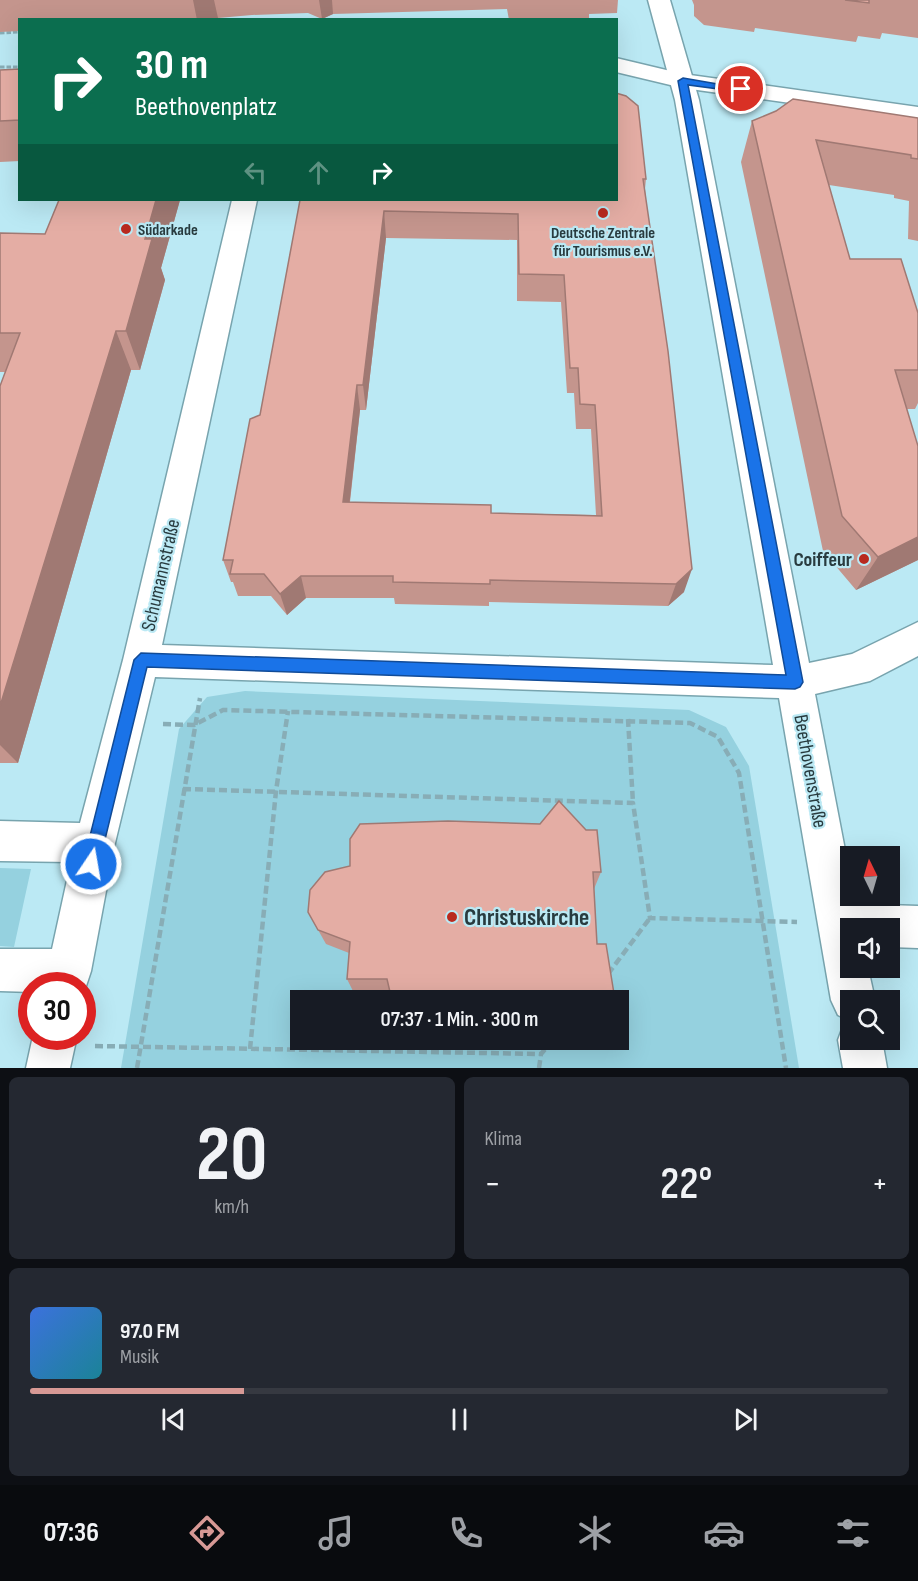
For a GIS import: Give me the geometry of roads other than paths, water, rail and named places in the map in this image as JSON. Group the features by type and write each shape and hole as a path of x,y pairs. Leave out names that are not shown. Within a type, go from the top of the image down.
{"street":[{"name":"Beethovenstraße","path":"659,0 683,81 840,924"},
{"path":"618,65 683,81 918,114"},
{"name":"Schumannstraße","path":"69,972 95,843 141,660 244,201"},
{"path":"141,660 795,682 857,669 918,638"},
{"path":"0,841 95,843"},
{"path":"900,926 918,927"},
{"path":"0,970 18,972"},
{"path":"862,1050 865,1068"}],"place":[{"name":"Deutsche Zentrale für Tourismus e.V.","path":"603,213"},
{"name":"Südarkade","path":"126,229"},
{"name":"Coiffeur","path":"864,559"},
{"name":"Christuskirche","path":"452,917"}]}
